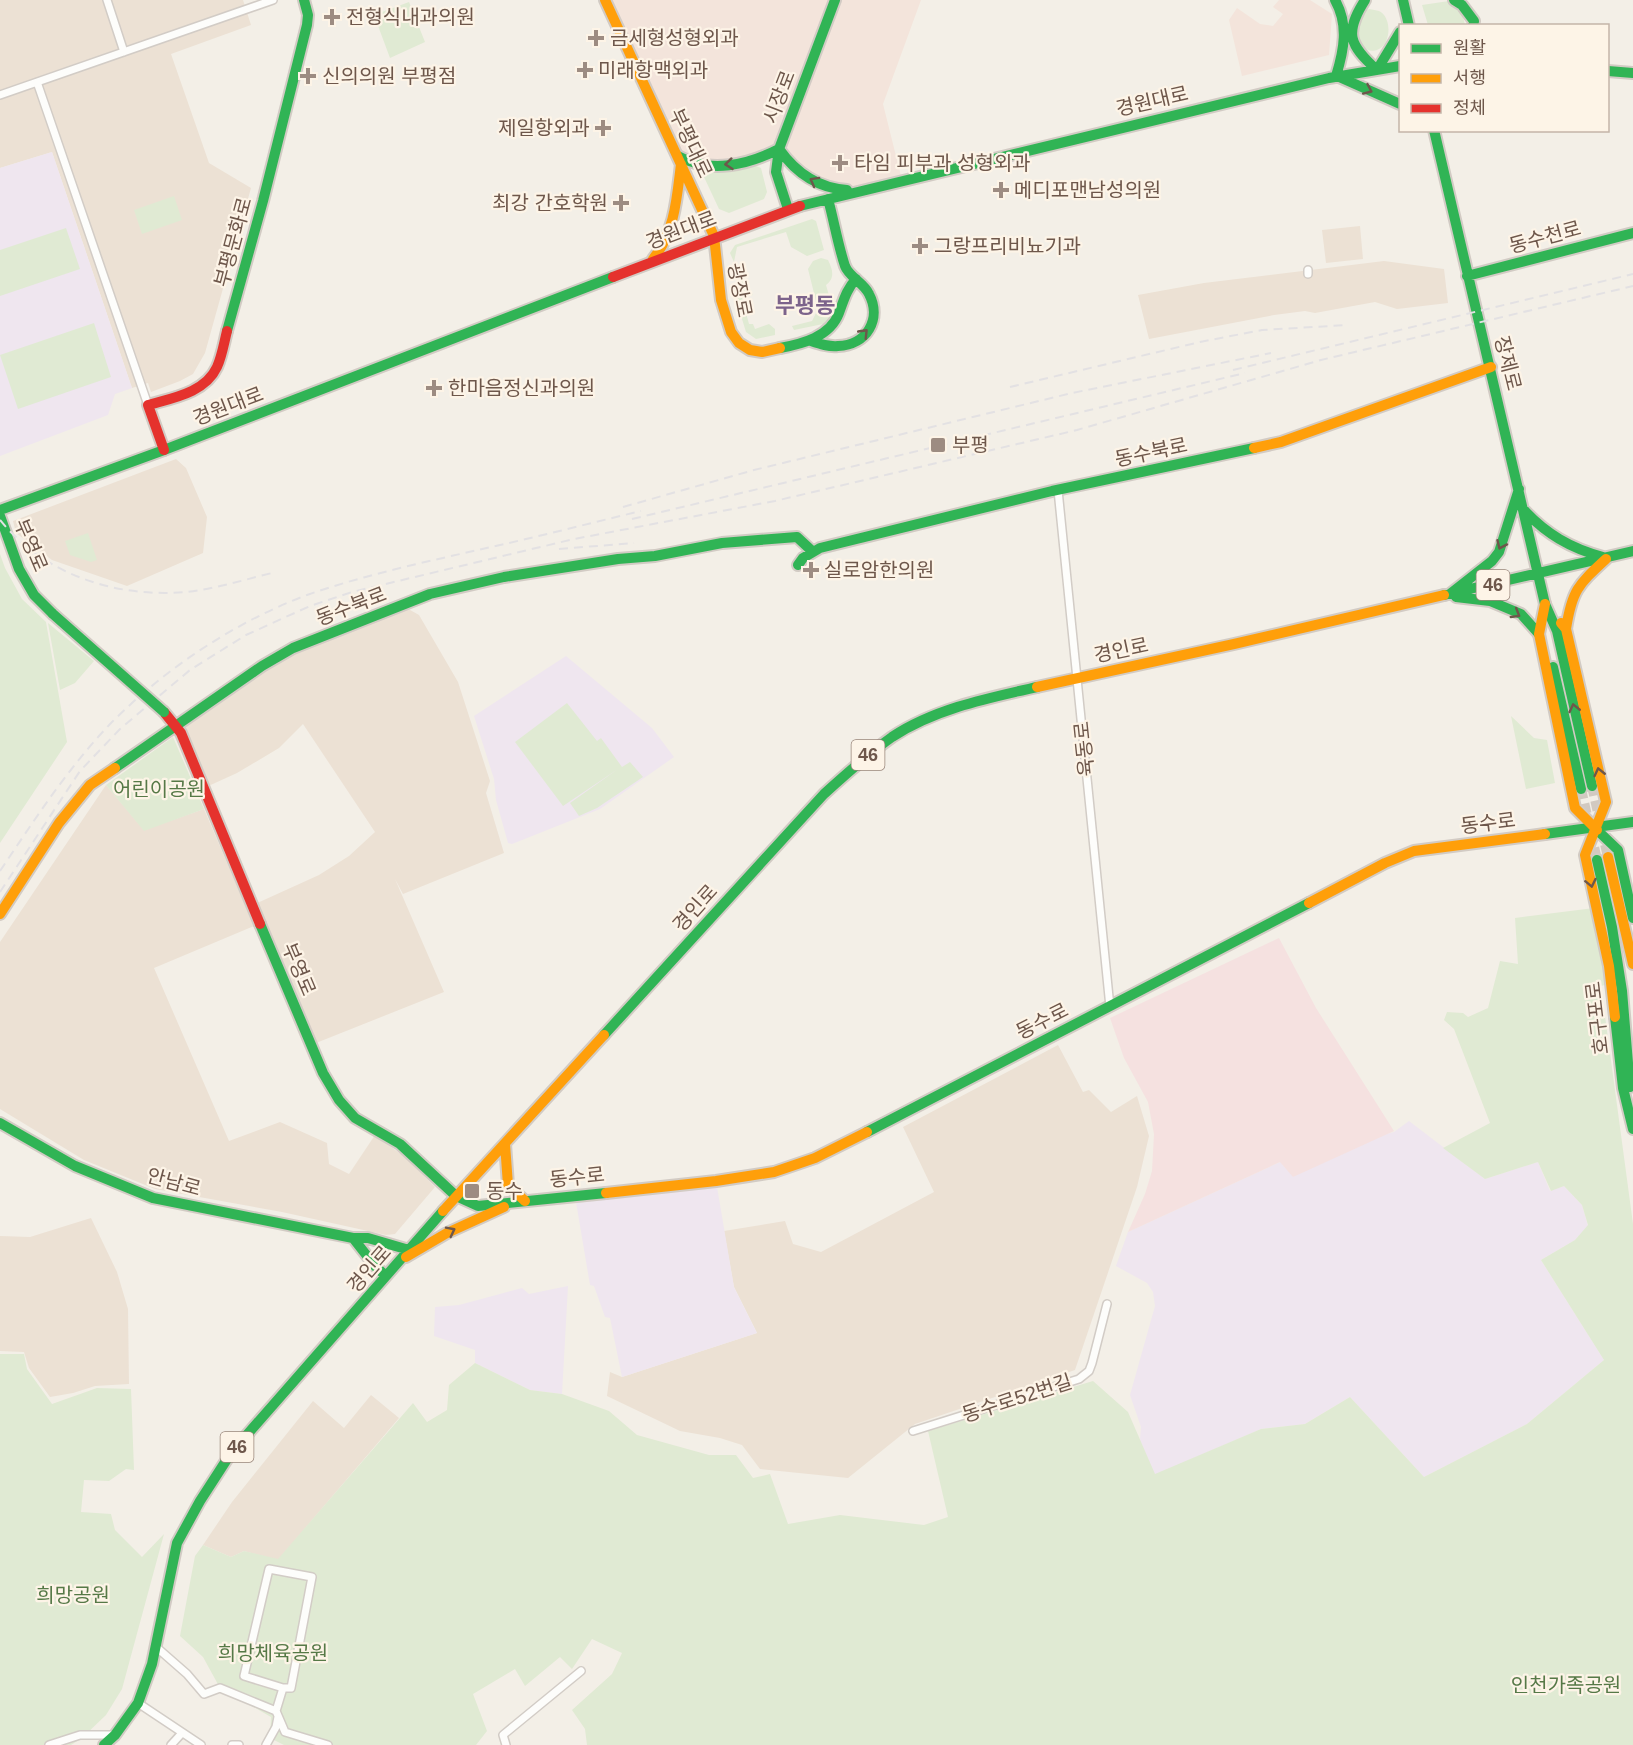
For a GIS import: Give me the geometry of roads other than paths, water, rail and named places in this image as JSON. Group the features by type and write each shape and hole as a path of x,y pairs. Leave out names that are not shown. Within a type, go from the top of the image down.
{"main road":[{"name":"부평문화로","path":"148,405 202,387 210,380 217,367 263,201 308,21 304,0"},
{"name":"부평대로","path":"605,0 714,236"},
{"name":"시장로","path":"788,209 776,172 779,148 835,0"},
{"path":"1335,0 1343,14 1345,26 1341,59 1336,76 1399,103"},
{"path":"1365,0 1352,20 1352,42 1377,70 1399,36"},
{"path":"1403,0 1409,24"},
{"path":"1454,0 1462,4 1474,24"},
{"path":"1472,0 1474,24"},
{"name":"경원대로","path":"0,510 164,450 788,209 1336,76 1399,66"},
{"path":"1609,71 1633,73"},
{"name":"장제로","path":"1434,132 1545,604 1545,632 1586,788"},
{"path":"649,262 661,251 668,237 679,160 708,166 756,160 779,148 797,171 815,183 827,188 861,190"},
{"name":"광장로","path":"811,341 828,346 852,344 865,335 871,327 875,310 865,285 850,274 844,263 828,198"},
{"name":"동수천로","path":"1467,276 1633,233"},
{"name":"광장로","path":"714,236 717,274 725,315 729,328 740,344 749,350 760,352 811,341 838,318 845,292 856,279"},
{"name":"동수북로","path":"0,914 59,823 90,785 262,666 293,648 430,594 504,577 618,559 655,556 722,543 797,537 812,551 1058,490 1281,442 1491,367"},
{"path":"148,405 164,450"},
{"path":"1447,596 1492,561 1499,552 1519,489"},
{"path":"1523,509 1540,528 1560,541 1576,550 1606,558"},
{"name":"부영로","path":"0,516 19,569 34,595 164,712 181,733 329,1085 338,1100 351,1114 402,1146 456,1197"},
{"path":"798,565 812,551"},
{"name":"경인로","path":"104,1745 115,1735 138,1703 152,1664 177,1543 200,1501 231,1453 504,1144 824,794 854,766 894,736 942,712 1004,694 1447,596 1633,552"},
{"path":"1566,629 1570,603 1581,583 1606,558"},
{"path":"1447,596 1490,602 1521,614 1539,634"},
{"path":"1545,604 1566,629"},
{"path":"1545,604 1539,634 1575,808 1618,850 1633,918"},
{"name":"호구포로","path":"1566,629 1606,802 1585,855 1609,966 1623,1088 1633,1130"},
{"name":"동수로","path":"456,1197 478,1206 716,1181 774,1172 815,1158 1385,863 1414,851 1633,822"},
{"name":"호구포로","path":"1633,964 1602,858 1622,991 1633,1124"},
{"name":"안남로","path":"0,1123 75,1166 153,1198 353,1238 368,1238 409,1250"},
{"path":"400,1260 447,1233 520,1202 508,1185 504,1144"},
{"path":"353,1238 386,1276"}],"street":[{"path":"107,0 124,52"},
{"path":"0,95 273,0"},
{"path":"37,82 148,405"},
{"name":"육동로","path":"1058,490 1110,1007"},
{"name":"동수로52번길","path":"913,1431 1078,1379 1089,1371 1092,1364 1107,1304"},
{"path":"268,1569 312,1577 291,1688 283,1688 244,1676 268,1569"},
{"path":"155,1646 188,1674 204,1694 220,1688 277,1714 285,1732 328,1745"},
{"path":"506,1745 503,1735 581,1671"},
{"path":"266,1745 276,1727 283,1688"},
{"path":"138,1703 201,1745"},
{"path":"171,1745 182,1733"},
{"path":"49,1745 80,1735 115,1735"},
{"path":"232,1745 239,1745"}],"tunnel":[{"path":"1592,786 1608,857"},
{"path":"1581,789 1597,860"}],"railway":[{"path":"1233,370 1633,274"},
{"path":"0,892 80,771 120,729 190,670 246,635 310,606 352,592 574,539 775,501 1077,430 1321,360 1633,286"},
{"path":"1010,387 1200,342 1262,330 1348,325"},
{"path":"623,507 754,470 1072,393 1271,353"},
{"path":"632,519 1245,373"},
{"path":"0,871 66,776 111,723 178,665 228,633 280,606 352,581 641,511"},
{"path":"0,520 18,539 60,569 108,586 134,591 186,592 218,587 272,573"},
{"path":"559,549 634,543"}],"place":[{"name":"전형식내과의원","path":"332,17"},
{"name":"금세형성형외과","path":"596,38"},
{"name":"미래항맥외과","path":"585,70"},
{"name":"신의의원 부평점","path":"308,76"},
{"name":"제일항외과","path":"603,128"},
{"name":"타임 피부과 성형외과","path":"840,163"},
{"name":"메디포맨남성의원","path":"1001,190"},
{"name":"최강 간호학원","path":"621,203"},
{"name":"그랑프리비뇨기과","path":"920,246"},
{"name":"한마음정신과의원","path":"434,388"},
{"name":"부평","path":"938,445"},
{"name":"실로암한의원","path":"811,570"},
{"name":"동수","path":"472,1191"}],"district":[{"name":"부평동","path":"805,305"}],"park label":[{"name":"어린이공원","path":"159,789"},
{"name":"희망공원","path":"73,1595"},
{"name":"희망체육공원","path":"273,1653"},
{"name":"인천가족공원","path":"1566,1685"}]}
